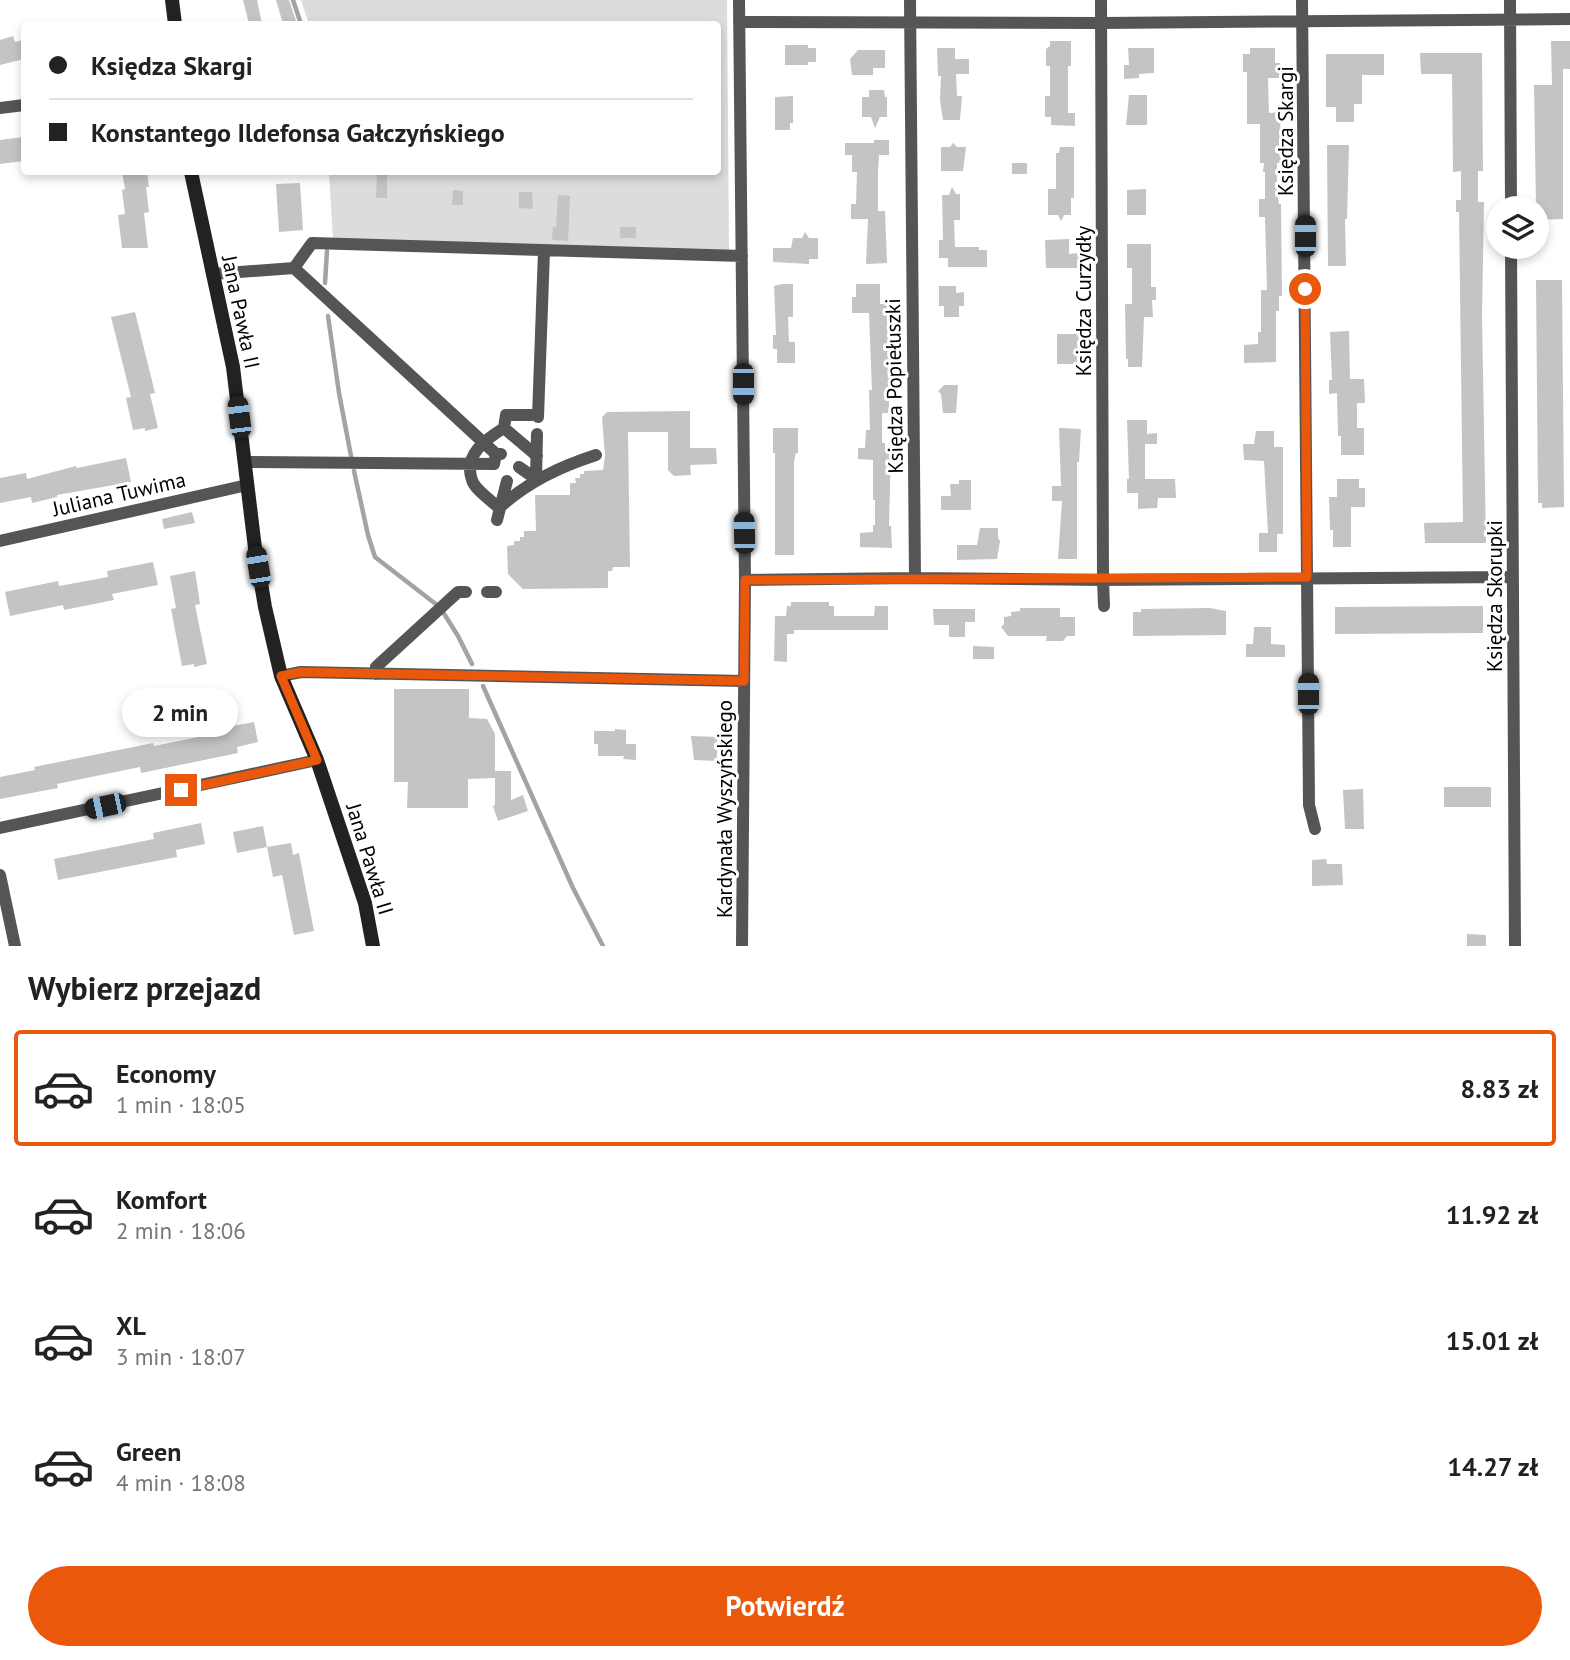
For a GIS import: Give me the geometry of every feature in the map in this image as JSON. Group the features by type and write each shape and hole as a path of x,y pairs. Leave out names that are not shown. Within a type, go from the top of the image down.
{"street":[{"path":"172,0 174,21"},
{"name":"Kardynała Wyszyńskiego","path":"739,0 745,580 741,946"},
{"name":"Księdza Popiełuszki","path":"910,0 915,578"},
{"name":"Księdza Curzydły","path":"1101,0 1104,606"},
{"name":"Księdza Skargi","path":"1302,0 1309,804 1315,829"},
{"path":"1510,0 1511,196"},
{"path":"739,22 1102,23 1570,19"},
{"path":"0,108 21,105"},
{"name":"Jana Pawła II","path":"192,175 233,367 264,607 281,676 317,760 365,904 373,946"},
{"path":"294,268 312,243 742,256"},
{"path":"504,428 506,415 535,416 544,251"},
{"name":"Księdza Skorupki","path":"1511,259 1515,946"},
{"path":"212,274 294,268 482,441 500,454 494,464 244,462"},
{"path":"498,514 472,482 470,464 482,441 504,428"},
{"path":"504,428 537,456"},
{"path":"536,480 537,434"},
{"path":"498,514 518,490 561,467 596,455"},
{"path":"519,467 536,480"},
{"path":"498,514 507,481"},
{"name":"Juliana Tuwima","path":"0,541 247,485"},
{"path":"745,580 1513,577"},
{"path":"376,674 376,667 458,592 466,592"},
{"path":"281,676 301,672 744,681"},
{"path":"0,828 317,760"},
{"path":"0,875 15,946"}],"shaded area":[{"path":"301,0 727,0 729,250 333,240 329,175 721,175 721,21 308,21"}],"building":[{"path":"243,0 257,0 261,21 248,21"},
{"path":"276,0 289,0 296,21 282,21"},
{"path":"13,36 15,42 21,41 21,60 0,65 0,40"},
{"path":"1050,41 1071,41 1068,113 1075,113 1075,126 1051,125 1051,117 1045,117 1045,96 1050,96 1050,66 1046,66 1046,49 1050,46"},
{"path":"1551,41 1570,41 1570,69 1563,69 1563,219 1549,220 1549,196 1536,196 1534,85 1552,85"},
{"path":"785,45 808,45 808,48 816,48 816,62 808,62 808,65 785,65"},
{"path":"937,48 955,48 955,59 969,59 969,74 956,74 957,96 962,96 960,120 943,120"},
{"path":"1128,48 1154,48 1154,73 1124,79 1124,65 1129,65"},
{"path":"1250,48 1275,48 1275,63 1280,63 1280,78 1268,78 1269,113 1280,112 1281,163 1277,163 1277,192 1281,204 1282,296 1279,296 1279,311 1276,311 1276,362 1244,363 1244,345 1258,344 1258,332 1261,332 1261,290 1267,290 1265,217 1259,217 1259,199 1265,199 1264,163 1260,163 1260,124 1247,124 1247,72 1243,72 1243,54 1250,54"},
{"path":"858,50 885,50 885,68 873,68 873,75 852,75 850,59"},
{"path":"1420,53 1482,53 1483,171 1478,171 1478,202 1484,202 1482,315 1486,543 1425,543 1424,523 1463,522 1459,212 1456,212 1456,200 1461,200 1461,171 1453,172 1452,74 1421,74"},
{"path":"1326,54 1384,54 1384,75 1362,75 1362,104 1354,104 1354,122 1336,122 1336,107 1326,107"},
{"path":"869,90 884,90 887,97 887,117 880,117 875,128 871,117 862,117 862,97 869,97"},
{"path":"1129,95 1147,95 1147,125 1126,125"},
{"path":"793,96 793,123 790,123 790,130 775,130 775,97"},
{"path":"21,137 21,161 0,164 0,140"},
{"path":"874,140 889,140 889,155 879,155 878,172 878,211 885,211 887,263 866,264 868,219 851,219 851,204 856,204 857,172 852,172 852,155 845,155 845,143 874,143"},
{"path":"953,143 957,147 966,147 963,171 941,171 941,147 950,147"},
{"path":"1327,145 1349,145 1345,219 1346,266 1328,266"},
{"path":"1060,147 1074,147 1074,198 1071,198 1071,215 1064,215 1061,221 1058,215 1048,215 1048,189 1056,189 1056,153 1059,153"},
{"path":"1012,163 1027,163 1027,174 1012,174"},
{"path":"123,175 147,175 149,212 144,213 148,248 122,248 118,215 125,214 122,190 125,189"},
{"path":"377,175 387,175 387,198 376,198"},
{"path":"300,183 303,230 279,232 276,184"},
{"path":"952,187 956,194 960,194 960,220 954,220 955,247 979,247 979,250 987,250 987,267 948,267 948,258 939,258 939,240 943,240 942,195 949,195"},
{"path":"1146,189 1146,215 1127,215 1127,190"},
{"path":"453,190 463,191 463,205 452,205"},
{"path":"519,192 532,192 533,209 519,208"},
{"path":"558,195 570,196 568,241 552,240 553,227 556,227"},
{"path":"620,227 636,227 636,238 620,238"},
{"path":"805,232 809,238 818,238 818,259 809,259 809,264 773,262 773,248 791,248 793,238 802,238"},
{"path":"1069,239 1069,254 1079,253 1079,268 1046,268 1045,240"},
{"path":"1127,244 1151,244 1151,287 1156,287 1156,300 1152,300 1153,317 1144,317 1142,367 1128,367 1126,359 1125,304 1132,304 1132,268 1127,268"},
{"path":"1536,280 1562,280 1564,507 1542,508 1542,503 1538,503"},
{"path":"793,284 793,317 788,317 789,342 795,342 795,363 777,363 777,349 773,349 773,335 776,335 774,286"},
{"path":"856,284 880,284 880,304 889,304 889,406 888,413 882,413 882,443 885,443 885,448 891,448 889,526 892,548 860,547 860,533 873,532 875,500 873,460 858,459 858,448 865,448 866,430 870,430 869,390 872,390 869,313 852,313 852,297 856,297"},
{"path":"939,286 956,286 956,293 964,292 964,306 959,306 959,317 944,317 944,306 939,306"},
{"path":"135,312 155,393 150,394 158,428 145,431 145,428 133,430 126,398 131,397 111,317"},
{"path":"1349,331 1350,379 1364,379 1365,403 1357,403 1357,428 1364,428 1364,455 1341,455 1337,393 1329,394 1329,380 1332,380 1330,332"},
{"path":"1057,334 1080,334 1080,364 1057,364"},
{"path":"944,385 958,385 956,413 943,413 941,394 938,391"},
{"path":"690,411 690,448 716,448 717,464 690,465 691,475 674,476 668,470 668,432 628,432 630,567 613,567 612,571 608,571 608,588 523,589 508,574 507,546 514,545 514,541 520,541 520,537 524,537 524,531 536,531 535,495 570,495 570,483 576,483 575,478 580,478 580,474 584,474 584,471 603,470 605,456 602,417 607,412"},
{"path":"1127,420 1147,420 1147,434 1157,433 1157,444 1145,444 1145,479 1175,479 1176,498 1158,498 1157,508 1138,509 1138,493 1127,493"},
{"path":"773,428 798,428 798,453 794,461 794,555 775,555"},
{"path":"1059,428 1081,429 1077,462 1077,559 1058,559 1062,501 1052,501 1052,486 1061,486"},
{"path":"1256,431 1274,431 1274,447 1283,447 1283,534 1277,534 1277,552 1259,552 1259,533 1268,533 1264,461 1244,460 1243,444 1254,444"},
{"path":"126,458 131,482 57,495 32,503 31,497 0,503 0,478 26,473 27,479 76,466 77,468"},
{"path":"185,477 188,488 167,493 164,482"},
{"path":"1337,479 1359,479 1359,488 1365,488 1365,507 1351,507 1351,547 1333,547 1329,497 1337,497"},
{"path":"959,480 971,480 971,510 941,510 941,496 951,496 950,484 959,484"},
{"path":"192,512 195,523 164,529 162,519"},
{"path":"980,528 998,528 1000,541 997,559 957,560 957,545 977,545"},
{"path":"153,562 158,585 112,594 114,600 64,610 63,605 10,616 5,592 58,581 59,586 108,577 107,571"},
{"path":"195,571 200,604 195,605 207,664 194,667 194,664 182,666 171,609 176,608 170,576"},
{"path":"791,602 829,602 829,606 834,606 834,616 874,616 875,606 888,606 888,630 794,630 794,634 787,634 787,662 774,661 775,616 786,616 787,606 791,606"},
{"path":"1483,606 1483,633 1335,634 1335,607"},
{"path":"1020,608 1060,608 1060,617 1075,617 1075,636 1067,636 1063,641 1046,641 1047,636 1008,636 1001,627 1004,617 1011,616 1011,612 1020,611"},
{"path":"1210,608 1226,611 1226,635 1133,636 1133,612 1141,612 1141,609"},
{"path":"933,609 975,609 975,622 965,622 965,637 949,637 949,625 934,625"},
{"path":"1254,627 1271,627 1271,644 1285,645 1285,657 1246,657 1246,644 1253,644"},
{"path":"973,646 994,647 994,659 973,659"},
{"path":"394,689 469,689 469,718 487,719 495,734 495,771 511,771 511,800 523,795 528,811 498,821 493,806 495,778 468,779 468,808 407,808 408,782 394,782"},
{"path":"254,722 258,742 237,747 238,753 141,773 140,767 57,784 58,788 0,799 0,777 35,770 34,767 213,734 212,730"},
{"path":"626,730 626,744 636,744 636,760 623,759 624,756 598,756 594,731"},
{"path":"691,736 717,737 717,761 694,760"},
{"path":"1444,787 1491,787 1491,807 1444,807"},
{"path":"1363,789 1364,829 1345,829 1343,790"},
{"path":"201,823 205,844 176,850 177,857 58,880 54,859 154,839 153,833"},
{"path":"263,826 267,847 237,853 233,832"},
{"path":"291,843 293,855 299,853 314,931 294,935 282,875 273,877 267,847"},
{"path":"1326,859 1327,864 1342,864 1343,885 1312,886 1312,860"},
{"path":"1467,934 1486,935 1486,946 1467,946"}],"waterway":[{"path":"293,0 300,21"},
{"path":"325,283 327,251"},
{"path":"328,316 351,456"},
{"path":"354,471 375,557 437,605"},
{"path":"443,612 472,664"},
{"path":"483,686 573,888 603,946"}],"route":[{"path":"181,790 317,760 281,676 301,672 744,681 745,580 1307,577 1305,289"}]}
